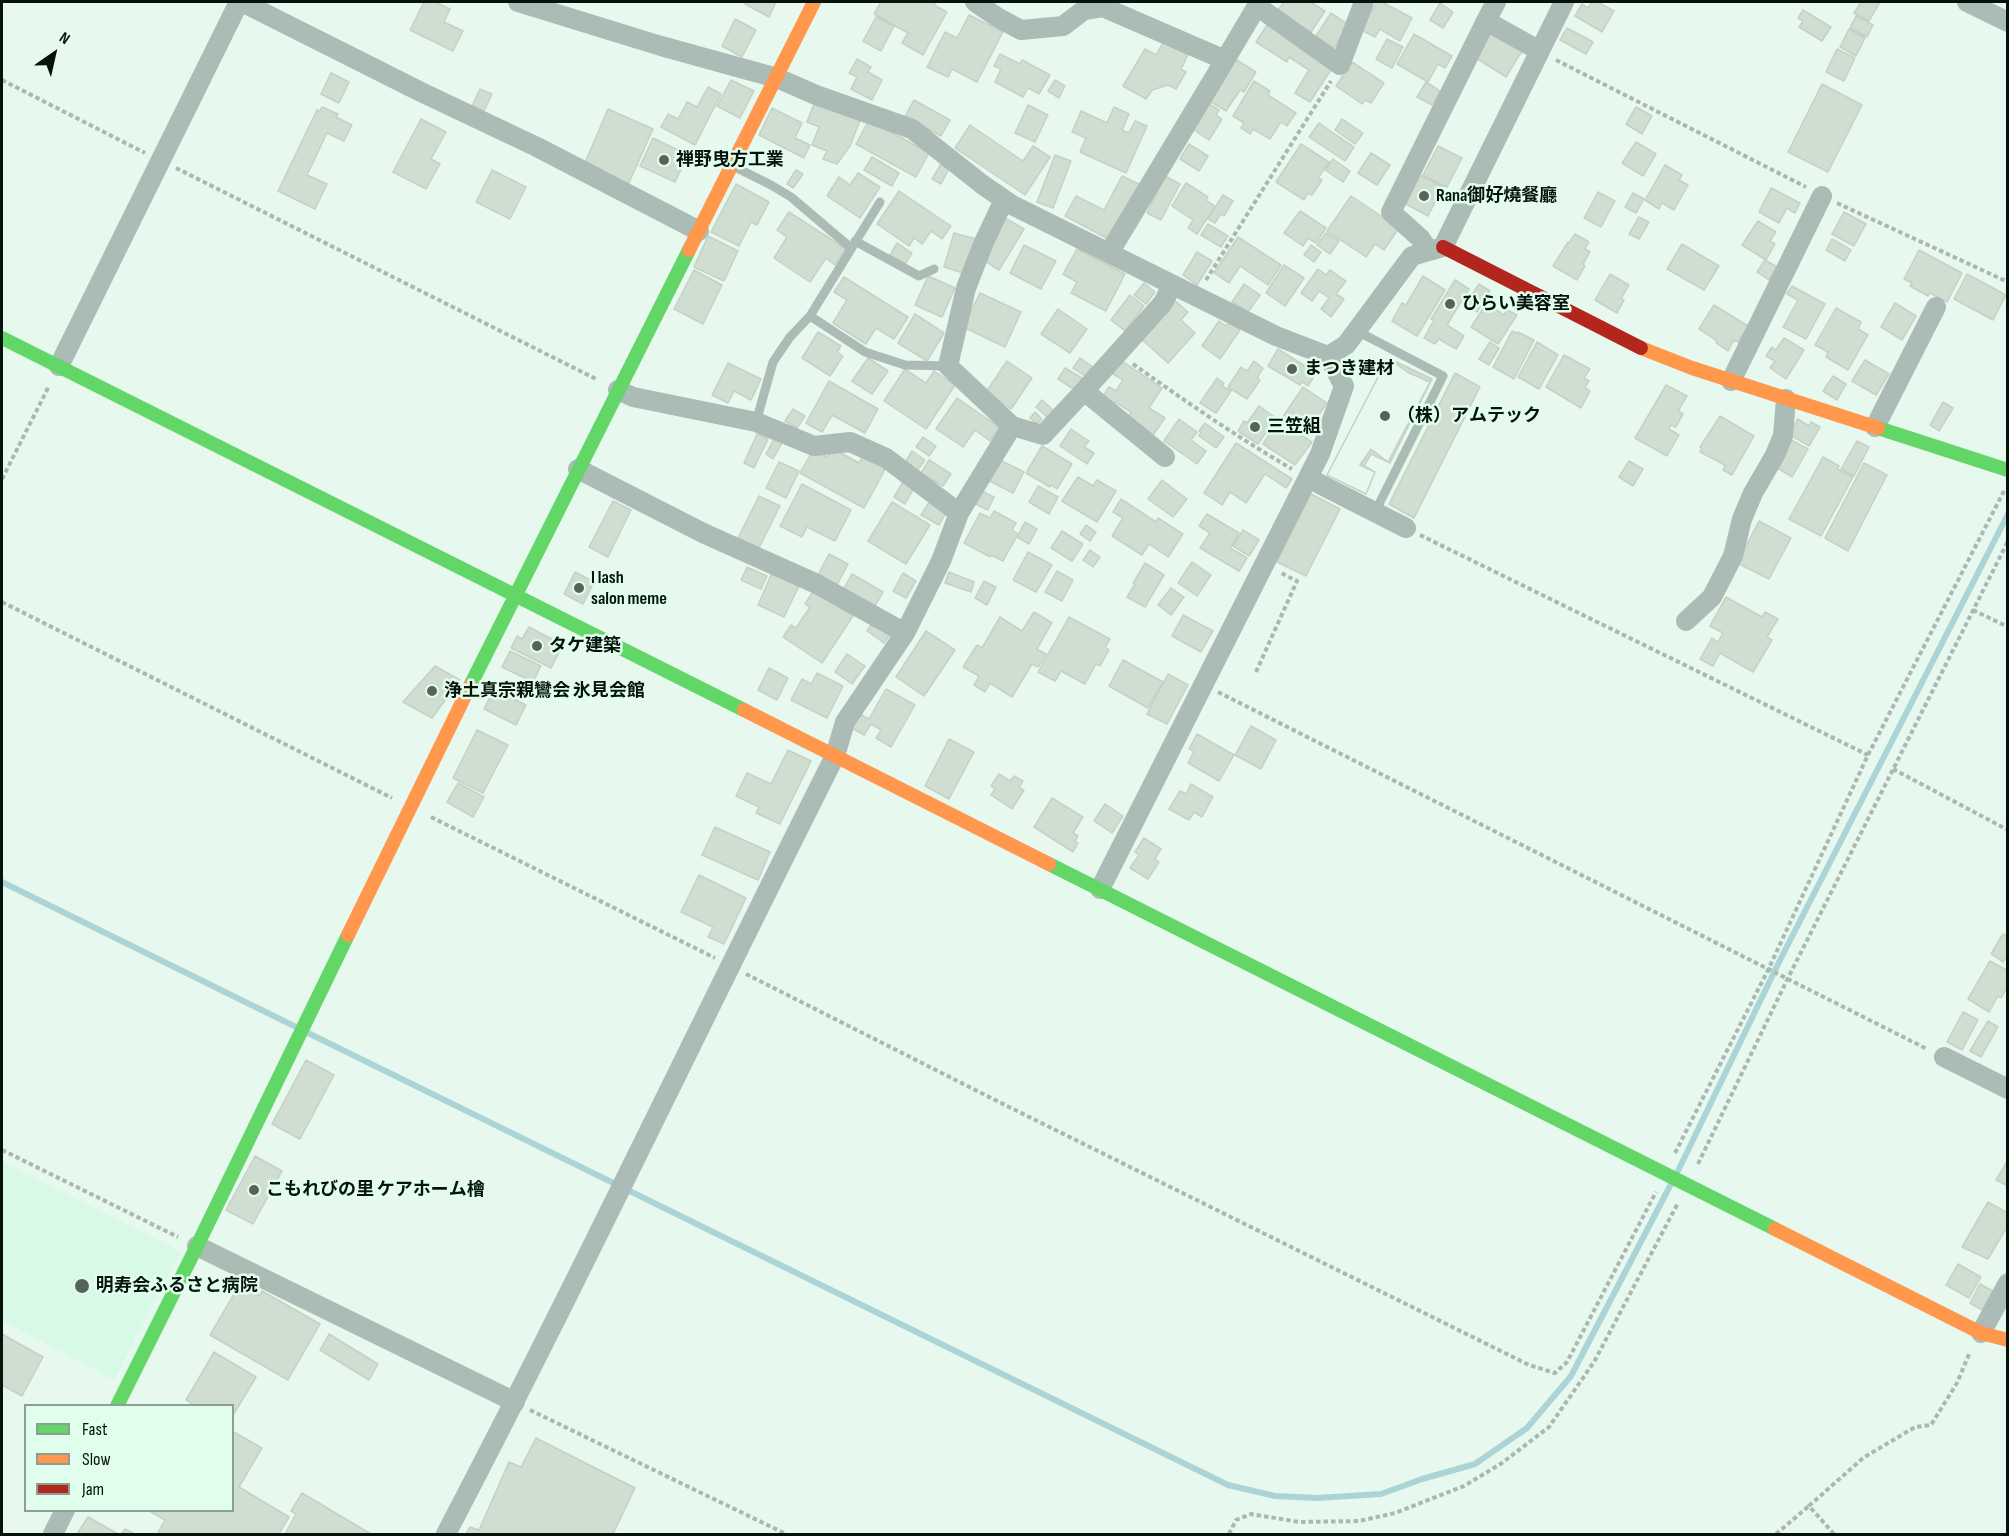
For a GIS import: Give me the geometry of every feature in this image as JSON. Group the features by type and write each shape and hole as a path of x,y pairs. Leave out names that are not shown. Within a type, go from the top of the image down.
{"street":[{"path":"59,366 240,2 537,147 699,231"},
{"path":"518,2 661,46 777,78 816,95 912,129 1004,200 1276,336 1328,356 1344,386 1320,454 1100,889"},
{"path":"118,1404 578,469 814,2"},
{"path":"975,2 1021,30 1063,26 1084,10 1103,8 1225,60"},
{"path":"1109,254 1260,5 1340,65 1364,2"},
{"path":"1496,2 1391,213 1436,249 1640,348 1692,369 2007,470"},
{"path":"1328,356 1346,345 1412,256 1436,249 1564,2"},
{"path":"1967,2 2007,22"},
{"path":"1486,21 1540,51"},
{"path":"1731,381 1822,196"},
{"path":"1004,200 966,288 948,366 1012,426 1043,435 1163,303 1172,285"},
{"path":"1875,427 1936,307"},
{"path":"2,339 1688,1184 1981,1334 2007,1340"},
{"path":"618,390 633,397 756,422 814,446 850,442 886,458 958,513"},
{"path":"1084,391 1165,457"},
{"path":"1686,621 1712,597 1732,556 1742,519 1753,493 1783,436 1786,399"},
{"path":"446,1534 515,1402 835,756 844,722 904,633 941,561 958,513 1012,426"},
{"path":"578,469 703,534 817,584 904,633"},
{"path":"1308,478 1406,528"},
{"path":"1944,1057 2007,1089"},
{"path":"197,1246 515,1402"},
{"path":"1981,1334 2007,1283"},
{"path":"52,1534 64,1512"}],"lane":[{"path":"733,165 791,197 853,244 919,276 934,269"},
{"path":"756,422 773,362 790,337 810,316 880,202"},
{"path":"810,316 865,352 905,365 948,366"},
{"path":"1357,330 1443,376 1375,512"}],"path":[{"path":"1540,51 1822,196 2007,282"},
{"path":"1196,296 1340,65"},
{"path":"2,80 618,390"},
{"path":"1118,353 1233,433 1308,478"},
{"path":"2,479 59,366"},
{"path":"2,602 1009,1107 1519,1360 1555,1373 1567,1362 1665,1173 1768,970 1868,755 2007,483"},
{"path":"1406,528 1868,755"},
{"path":"1229,1534 1236,1520 1251,1514 1299,1522 1359,1521 1395,1513 1464,1486 1502,1463 1549,1427 1594,1362 1688,1184 1787,980 2007,541"},
{"path":"1256,672 1297,581 1264,565"},
{"path":"1973,610 2007,627"},
{"path":"1204,685 1944,1057"},
{"path":"1893,769 2007,830"},
{"path":"2,1150 197,1246"},
{"path":"1776,1534 1863,1458 1915,1427 1931,1425 1957,1383 1967,1357 1981,1334"},
{"path":"515,1402 786,1534"},
{"path":"1809,1506 1833,1534"}],"shaded area":[{"name":"明寿会ふるさと病院","path":"2,1162 173,1247 180,1253 114,1380 2,1320"}],"building":[{"path":"424,2 435,2 450,9 444,22 463,31 453,51 410,30"},
{"path":"746,2 776,2 769,17 745,4"},
{"path":"881,2 936,2 934,5 947,12 923,55 902,43 908,33 874,14"},
{"path":"1284,2 1310,2 1325,11 1311,32 1278,10"},
{"path":"1377,2 1382,2 1412,18 1400,41 1380,29 1375,37 1361,30"},
{"path":"1592,2 1597,2 1614,11 1602,32 1575,16 1582,4 1588,8"},
{"path":"1861,2 1880,2 1869,21 1854,13"},
{"path":"1440,3 1453,12 1443,28 1430,20"},
{"path":"1803,10 1831,27 1822,41 1799,27 1803,21 1798,18"},
{"path":"1331,13 1349,25 1334,48 1316,36"},
{"path":"969,15 1003,32 977,82 952,69 948,77 927,67 945,32 957,38"},
{"path":"1856,16 1873,25 1867,37 1850,28"},
{"path":"876,17 894,26 881,51 863,41"},
{"path":"735,19 756,30 742,57 722,46"},
{"path":"1271,19 1334,65 1310,102 1295,93 1309,70 1289,57 1287,62 1256,42"},
{"path":"1567,28 1593,42 1586,54 1560,40"},
{"path":"1849,29 1865,38 1856,56 1840,47"},
{"path":"1491,33 1522,51 1506,77 1476,58"},
{"path":"1414,34 1452,56 1445,68 1438,64 1428,82 1397,64"},
{"path":"1387,39 1403,47 1392,68 1376,59"},
{"path":"1164,41 1188,55 1181,69 1186,72 1176,89 1168,85 1152,90 1146,99 1123,86 1145,49 1156,55"},
{"path":"1837,49 1855,58 1844,81 1826,72"},
{"path":"1000,54 1020,64 1022,60 1050,75 1039,94 1028,88 1023,97 995,82 1001,69 994,66"},
{"path":"1232,57 1256,72 1244,92 1240,90 1226,111 1206,99"},
{"path":"857,59 871,67 868,72 882,80 872,100 851,89 857,77 849,73"},
{"path":"1352,62 1384,83 1371,103 1365,100 1362,104 1336,86"},
{"path":"331,73 349,82 339,103 321,94"},
{"path":"731,80 754,91 740,118 717,106"},
{"path":"1055,80 1065,86 1059,98 1048,91"},
{"path":"1254,81 1270,91 1268,95 1296,113 1287,126 1281,122 1270,139 1253,129 1250,134 1241,128 1244,123 1233,116"},
{"path":"1426,82 1440,91 1432,105 1417,97"},
{"path":"1822,84 1862,105 1828,172 1788,152"},
{"path":"708,87 721,94 695,145 661,127 668,114 678,119 687,102 697,107"},
{"path":"480,89 492,94 484,111 472,106"},
{"path":"914,100 950,120 941,136 905,116"},
{"path":"815,101 861,118 850,146 837,164 823,159 827,151 812,145 819,127 807,122"},
{"path":"1207,103 1219,110 1216,115 1222,119 1209,140 1191,128"},
{"path":"1028,105 1048,115 1035,142 1015,133"},
{"path":"322,107 338,114 336,117 352,125 344,141 327,133 307,175 327,184 315,209 278,191 317,110 320,111"},
{"path":"1114,107 1129,114 1122,130 1129,133 1135,121 1147,126 1126,173 1080,152 1086,138 1072,132 1081,111 1107,123"},
{"path":"1636,107 1652,116 1642,134 1626,124"},
{"path":"772,108 802,123 795,138 810,145 804,158 759,135"},
{"path":"608,109 653,129 628,185 584,165"},
{"path":"421,119 446,132 431,159 440,164 426,189 393,172"},
{"path":"1342,119 1363,133 1355,144 1335,130"},
{"path":"869,120 929,153 916,177 856,144"},
{"path":"1319,123 1354,147 1345,161 1309,137"},
{"path":"970,125 1023,161 1033,146 1050,157 1025,195 955,148"},
{"name":"禅野曳方工業","path":"653,138 688,155 675,182 640,166"},
{"path":"1636,142 1656,154 1643,176 1622,163"},
{"path":"1189,144 1208,156 1199,171 1180,159"},
{"path":"1301,144 1329,162 1318,178 1322,180 1312,195 1308,193 1304,200 1276,182"},
{"path":"1438,146 1462,158 1447,187 1423,175"},
{"path":"1371,153 1390,165 1377,185 1358,173"},
{"path":"1055,155 1071,161 1053,208 1037,202"},
{"path":"872,157 899,173 892,186 864,170"},
{"path":"1333,159 1350,171 1343,182 1325,170"},
{"path":"941,164 949,169 941,184 932,179"},
{"path":"1665,165 1682,175 1679,180 1688,185 1674,210 1662,203 1659,209 1645,200"},
{"path":"492,170 526,187 510,219 476,202"},
{"path":"796,170 803,174 793,188 787,184"},
{"path":"858,173 880,187 860,218 827,196 839,177 850,185"},
{"name":"Rana御好燒餐廳","path":"1420,175 1443,187 1428,216 1406,204"},
{"path":"1122,176 1141,185 1112,241 1065,216 1076,196 1104,210"},
{"path":"1165,176 1180,184 1161,220 1147,213"},
{"path":"1186,183 1208,197 1206,200 1215,206 1197,234 1188,228 1193,220 1172,206"},
{"path":"736,184 769,202 757,225 751,222 739,246 711,232"},
{"path":"1771,188 1800,203 1795,213 1787,208 1779,223 1759,212"},
{"path":"899,191 951,226 942,239 931,231 922,244 914,238 909,246 877,224"},
{"path":"1598,192 1615,201 1601,227 1584,218"},
{"path":"1633,193 1644,199 1636,213 1625,207"},
{"path":"1223,195 1233,201 1224,216 1221,214 1215,223 1208,219"},
{"path":"1351,196 1399,228 1384,250 1375,244 1366,257 1327,231"},
{"path":"1300,211 1326,228 1316,243 1308,238 1303,246 1284,233"},
{"path":"789,212 846,249 835,265 826,258 810,282 774,258 787,237 777,230"},
{"path":"1844,212 1866,224 1854,246 1832,234"},
{"path":"1639,217 1649,222 1639,239 1629,234"},
{"path":"1005,218 1024,229 999,270 980,258"},
{"path":"1758,221 1776,232 1770,241 1775,244 1766,260 1742,245"},
{"path":"1208,224 1228,236 1221,247 1201,235"},
{"path":"954,233 976,239 966,274 944,267"},
{"path":"1326,233 1339,241 1330,254 1317,245"},
{"path":"1575,234 1589,242 1585,249 1590,252 1577,280 1553,266"},
{"path":"708,236 738,251 724,281 694,267"},
{"path":"1238,237 1281,265 1268,285 1240,266 1229,283 1214,273"},
{"path":"1832,239 1851,250 1845,261 1826,250"},
{"path":"897,243 912,253 905,264 890,255"},
{"path":"1682,244 1719,266 1704,290 1667,269"},
{"path":"1024,245 1056,261 1041,289 1010,273"},
{"path":"1311,245 1321,252 1314,262 1304,255"},
{"path":"1077,249 1125,274 1106,311 1071,293 1077,282 1063,274"},
{"path":"1919,250 1962,273 1947,302 1930,293 1928,296 1910,286 1912,283 1904,279"},
{"path":"1197,252 1212,261 1197,285 1183,275"},
{"path":"1765,260 1777,267 1769,280 1757,272"},
{"path":"1284,265 1304,278 1285,306 1266,293"},
{"path":"1318,269 1326,275 1330,270 1346,281 1336,294 1344,299 1331,317 1321,309 1329,298 1319,291 1312,301 1301,293"},
{"path":"694,270 722,285 703,324 674,309"},
{"path":"1610,274 1629,285 1621,299 1624,300 1617,313 1595,300"},
{"path":"1967,274 2006,295 1993,320 1954,299"},
{"path":"928,276 955,288 942,317 915,305"},
{"path":"1423,276 1445,290 1417,336 1392,321 1402,303 1406,305"},
{"path":"844,277 908,317 894,339 876,328 866,344 833,323 847,300 834,292"},
{"name":"ひらい美容室","path":"1455,280 1469,289 1447,325 1464,336 1456,349 1439,339 1435,344 1424,338 1434,320 1431,319"},
{"path":"1144,283 1155,292 1146,304 1134,295"},
{"path":"1244,284 1260,295 1248,312 1232,302"},
{"path":"1479,284 1490,291 1477,312 1466,304"},
{"path":"1792,286 1825,304 1806,339 1783,327 1798,300 1787,294"},
{"path":"980,293 1021,312 1005,347 963,327"},
{"path":"1130,295 1144,306 1125,331 1111,320"},
{"path":"1173,299 1188,312 1181,320 1195,333 1168,363 1139,337"},
{"path":"1487,303 1504,315 1507,310 1517,315 1498,344 1471,327"},
{"path":"1895,303 1916,316 1902,340 1881,327"},
{"path":"1714,305 1748,326 1738,342 1734,340 1728,351 1699,329"},
{"path":"1836,308 1861,322 1858,329 1868,335 1848,370 1826,357 1828,352 1815,345"},
{"path":"1058,309 1087,329 1070,353 1041,334"},
{"path":"915,314 944,333 927,361 898,343"},
{"path":"1219,321 1226,326 1229,323 1240,330 1220,359 1202,346"},
{"path":"1512,331 1534,340 1514,379 1493,367"},
{"path":"818,332 841,346 837,352 843,356 830,376 802,358"},
{"path":"1784,338 1804,350 1786,379 1770,368 1775,361 1766,356 1772,347 1776,350"},
{"path":"1490,342 1499,348 1489,365 1479,359"},
{"path":"1537,342 1558,355 1539,389 1518,377"},
{"name":"まつき建材","path":"1278,349 1316,373 1308,386 1302,382 1300,385 1268,366"},
{"path":"1564,355 1590,369 1584,378 1589,381 1585,388 1590,391 1581,408 1546,387"},
{"path":"868,358 888,371 872,394 852,381"},
{"path":"1080,358 1092,366 1085,376 1073,368"},
{"name":"（株）アムテック","path":"1388,358 1432,379 1390,463 1371,454 1364,466 1375,472 1366,494 1327,475"},
{"name":"（株）アムテック","path":"1388,358 1407,372 1430,382 1388,462 1371,449 1360,465 1375,472 1366,494 1327,475"},
{"path":"1119,359 1162,388 1149,408 1165,418 1153,435 1128,417 1131,412 1115,402 1112,406 1101,399 1109,387 1116,391 1123,380 1110,372"},
{"path":"1865,360 1889,374 1876,395 1852,381"},
{"path":"1007,361 1032,378 1011,409 986,392"},
{"path":"1254,361 1263,368 1257,378 1260,380 1247,399 1228,387 1241,367 1247,371"},
{"path":"728,363 761,379 751,400 734,391 728,403 712,395"},
{"path":"1065,368 1082,378 1075,390 1058,379"},
{"path":"905,369 926,383 934,371 955,385 926,429 884,401"},
{"path":"1455,373 1480,387 1414,518 1389,504"},
{"path":"1833,376 1846,384 1837,400 1823,391"},
{"path":"1217,378 1224,383 1222,386 1231,391 1216,413 1200,403"},
{"path":"829,381 878,409 865,433 832,415 822,432 806,423"},
{"path":"1666,385 1687,396 1678,411 1683,414 1676,427 1671,425 1669,429 1679,435 1667,456 1635,438"},
{"path":"1303,387 1327,403 1306,434 1282,418"},
{"path":"957,398 999,427 990,441 975,430 963,447 936,429"},
{"path":"1042,400 1054,411 1048,418 1036,407"},
{"path":"1943,402 1953,408 1939,431 1930,425"},
{"name":"三笠組","path":"1259,406 1276,418 1258,444 1238,431 1244,421 1247,423"},
{"path":"793,409 805,416 797,428 785,421"},
{"path":"1035,412 1042,419 1037,424 1030,418"},
{"path":"1720,416 1754,436 1732,475 1723,470 1725,465 1700,452 1702,448 1700,447"},
{"path":"1179,419 1197,432 1191,440 1206,451 1197,464 1164,441"},
{"path":"1798,419 1809,426 1811,422 1820,427 1809,446 1789,434"},
{"path":"1279,420 1312,442 1295,465 1263,444"},
{"path":"1205,423 1224,437 1216,448 1199,436 1201,432 1199,431"},
{"path":"1071,429 1089,441 1084,447 1094,453 1087,464 1060,446"},
{"path":"757,434 768,439 754,468 744,463"},
{"path":"775,437 783,441 773,459 766,454"},
{"path":"923,437 936,446 929,456 916,447"},
{"path":"1791,440 1808,449 1792,477 1776,467"},
{"path":"1857,441 1869,447 1854,476 1841,469"},
{"path":"1236,443 1292,479 1286,488 1265,474 1246,503 1230,492 1222,505 1204,493"},
{"path":"1042,446 1072,464 1057,489 1026,473"},
{"path":"832,448 859,463 864,454 887,466 864,508 800,473 813,450 827,457"},
{"path":"912,451 925,460 917,471 905,463"},
{"path":"1823,457 1839,466 1837,469 1853,477 1821,536 1789,519"},
{"path":"998,459 1024,472 1013,493 988,480"},
{"path":"929,460 951,474 943,486 921,473"},
{"path":"1629,461 1643,469 1633,486 1619,477"},
{"path":"779,462 799,471 786,498 766,488"},
{"path":"1864,463 1887,475 1848,551 1825,538"},
{"path":"1078,477 1093,486 1097,480 1116,491 1097,522 1062,501"},
{"path":"1162,480 1187,499 1173,517 1148,499"},
{"path":"903,482 914,488 905,504 894,497"},
{"path":"802,484 851,510 835,541 807,527 802,537 780,526"},
{"path":"1038,486 1058,497 1049,514 1029,502"},
{"path":"980,490 994,497 988,510 973,503"},
{"path":"1311,494 1340,509 1306,576 1277,562"},
{"path":"759,496 780,506 759,548 738,538"},
{"path":"1121,499 1156,522 1158,518 1183,534 1168,557 1149,544 1142,555 1112,536 1123,518 1113,512"},
{"path":"613,501 631,510 608,557 589,547"},
{"path":"930,501 947,511 939,525 921,515"},
{"path":"892,502 930,525 906,564 868,541"},
{"path":"994,511 1016,523 1012,530 1018,534 1003,561 991,555 990,557 964,543 980,513 990,518"},
{"path":"1207,514 1239,533 1230,548 1247,558 1239,571 1200,548 1210,533 1199,526"},
{"path":"1759,521 1791,538 1769,579 1737,563"},
{"path":"1025,522 1037,529 1029,544 1017,537"},
{"path":"1086,525 1096,532 1090,541 1080,534"},
{"path":"1243,530 1259,540 1249,556 1233,546"},
{"path":"1062,531 1083,544 1072,561 1051,548"},
{"path":"1090,550 1100,557 1093,567 1083,560"},
{"path":"1028,552 1052,565 1036,592 1013,580"},
{"path":"829,554 848,564 837,585 818,575"},
{"path":"1192,562 1211,575 1197,596 1178,583"},
{"path":"1145,563 1164,575 1145,607 1127,597"},
{"path":"747,567 767,576 761,589 741,580"},
{"path":"1057,571 1073,580 1062,601 1045,592"},
{"name":"I lash salon meme","path":"575,572 594,582 583,604 564,594"},
{"path":"949,572 974,582 971,592 945,583"},
{"path":"772,573 799,586 784,617 758,605"},
{"path":"903,573 916,581 906,598 893,591"},
{"path":"852,574 883,592 874,608 843,590"},
{"path":"984,581 996,587 987,605 975,598"},
{"path":"1171,588 1184,597 1171,615 1158,605"},
{"path":"814,590 853,616 822,663 783,637 791,625 796,628 810,607 805,604"},
{"path":"1726,597 1762,617 1765,612 1778,619 1767,637 1772,640 1753,672 1720,653 1713,666 1700,659 1712,638 1718,642 1723,633 1710,626"},
{"path":"1034,612 1052,623 1037,649 1046,654 1038,667 1032,664 1012,697 990,683 985,692 974,685 979,676 963,667 977,645 982,648 1000,617 1022,631"},
{"path":"1183,615 1213,631 1201,652 1172,636"},
{"path":"1069,617 1110,639 1105,647 1109,650 1100,666 1096,664 1085,684 1061,671 1055,681 1038,672"},
{"path":"874,621 891,633 884,643 867,631"},
{"name":"タケ建築","path":"529,627 563,645 551,668 511,648 517,636 522,639"},
{"path":"926,631 955,650 924,696 896,677"},
{"path":"510,651 541,666 533,682 502,667"},
{"path":"847,654 865,666 852,684 835,672"},
{"path":"1123,660 1163,682 1148,708 1109,686"},
{"name":"浄土真宗親鸞会 氷見会館","path":"435,666 460,680 432,718 403,702"},
{"path":"769,668 788,678 777,700 758,690"},
{"path":"817,673 843,686 827,718 791,700 802,679 811,684"},
{"path":"1168,674 1188,685 1167,724 1147,714"},
{"path":"494,689 526,705 516,725 484,709"},
{"path":"886,689 915,705 891,747 876,738 881,730 871,724 864,735 852,728 860,714 869,719"},
{"path":"1251,726 1276,740 1261,769 1235,755"},
{"path":"477,730 508,745 483,793 453,778"},
{"path":"1197,734 1234,755 1219,781 1188,763 1194,751 1189,749"},
{"path":"949,739 974,752 949,799 925,786"},
{"path":"788,750 811,761 780,824 756,813 759,807 736,796 747,773 771,784"},
{"path":"999,774 1010,781 1014,776 1023,781 1019,788 1024,790 1012,809 991,795 995,789 991,786"},
{"path":"458,783 484,797 473,817 447,802"},
{"path":"1191,784 1213,797 1202,817 1194,812 1189,820 1169,809 1180,791 1186,794"},
{"path":"1052,798 1083,817 1073,833 1078,836 1075,841 1078,843 1073,852 1034,827"},
{"path":"1105,804 1123,816 1112,833 1094,821"},
{"path":"715,827 770,852 758,880 702,855"},
{"path":"1144,838 1161,849 1155,859 1159,862 1148,879 1130,868 1139,855 1135,852"},
{"path":"699,875 746,898 724,944 708,937 713,927 681,912"},
{"path":"2003,934 2008,936 2008,955 2003,962 1991,954"},
{"path":"1990,961 2008,971 2008,986 2001,998 1998,996 1989,1012 1968,999"},
{"path":"1963,1012 1978,1020 1962,1050 1947,1042"},
{"path":"1988,1021 1998,1027 1981,1057 1970,1051"},
{"path":"306,1060 334,1075 300,1139 272,1124"},
{"name":"こもれびの里 ケアホーム檜","path":"255,1156 282,1171 253,1224 226,1210"},
{"path":"2008,1160 2008,1186 1996,1180"},
{"path":"1988,1202 2008,1213 2008,1225 1988,1259 1962,1247"},
{"path":"1958,1264 1981,1277 1969,1298 1946,1285"},
{"path":"240,1284 260,1296 262,1291 320,1324 288,1380 210,1335"},
{"path":"1980,1284 1993,1291 1982,1310 1970,1303"},
{"path":"2,1334 43,1357 22,1396 2,1385"},
{"path":"329,1334 378,1364 369,1380 320,1350"},
{"path":"214,1352 256,1377 234,1414 234,1404 192,1404 186,1400"},
{"path":"234,1432 262,1448 239,1487 289,1517 279,1534 157,1534 165,1520 151,1512 234,1512"},
{"path":"536,1438 635,1488 613,1534 466,1534 470,1527 479,1530 509,1462 521,1467"},
{"path":"302,1493 371,1534 285,1534 296,1514 291,1511"},
{"path":"88,1517 118,1534 77,1534"},
{"path":"125,1529 135,1534 121,1534"}],"waterway":[{"path":"1677,1173 1779,962 2008,514"},
{"path":"2,882 294,1026"},
{"path":"306,1032 1228,1485 1275,1496 1317,1498 1381,1494 1422,1479 1475,1464 1527,1428 1571,1376 1671,1184"}],"traffic: fast":[{"path":"470,686 689,250"},
{"path":"2,338 744,710"},
{"path":"1878,428 2008,470"},
{"path":"1049,864 1775,1229"},
{"path":"118,1404 348,935"}],"traffic: slow":[{"path":"689,250 814,2"},
{"path":"1641,348 1692,368 1878,428"},
{"path":"348,935 470,686"},
{"path":"744,710 1049,864"},
{"path":"1775,1229 1981,1333 2008,1340"}],"traffic: jam":[{"path":"1443,247 1641,348"}],"place":[{"name":"禅野曳方工業","path":"664,160"},
{"name":"Rana御好燒餐廳","path":"1424,196"},
{"name":"ひらい美容室","path":"1450,304"},
{"name":"まつき建材","path":"1292,369"},
{"name":"（株）アムテック","path":"1385,416"},
{"name":"三笠組","path":"1255,427"},
{"name":"I lash salon meme","path":"579,588"},
{"name":"タケ建築","path":"537,646"},
{"name":"浄土真宗親鸞会 氷見会館","path":"432,691"},
{"name":"こもれびの里 ケアホーム檜","path":"254,1190"},
{"name":"明寿会ふるさと病院","path":"82,1286"}]}
